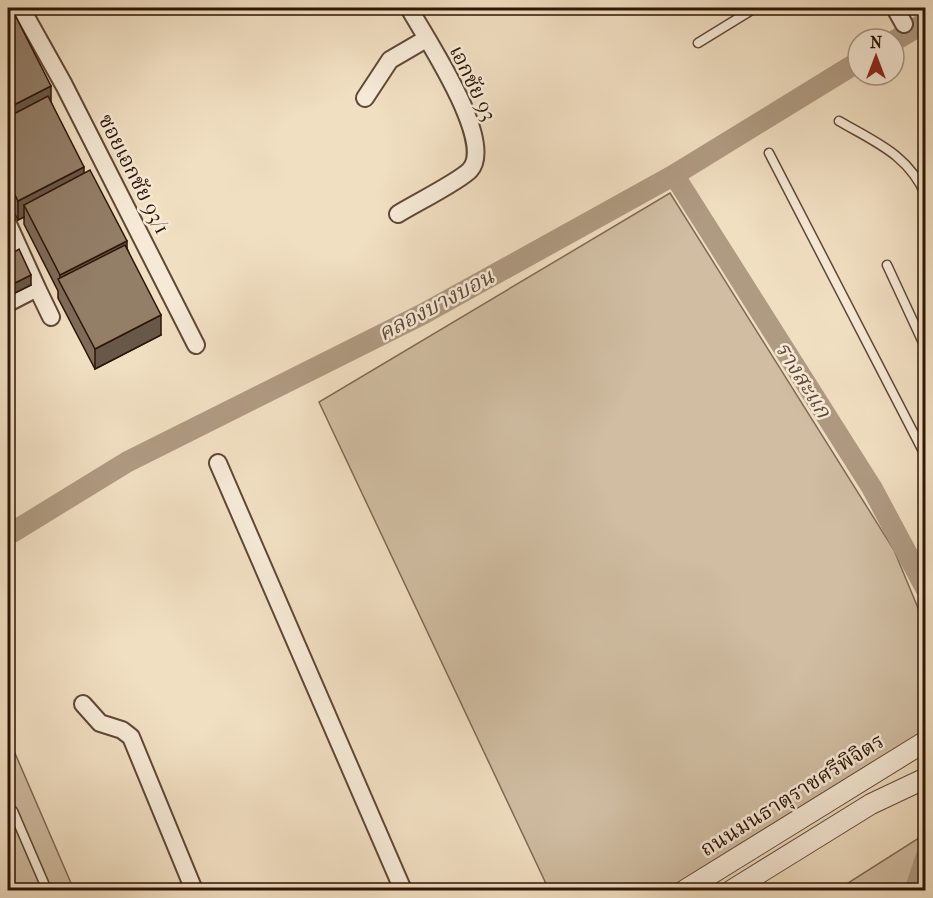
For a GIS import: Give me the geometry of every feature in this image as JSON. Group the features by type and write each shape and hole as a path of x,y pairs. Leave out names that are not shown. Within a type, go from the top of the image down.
{"street":[{"name":"ซอยเอกชัย 93/1","path":"21,8 22,28 64,85 196,345"},
{"name":"เอกชัย 93","path":"398,213 470,170 477,156 475,135 466,112 409,8"},
{"path":"365,98 390,60 426,39"},
{"path":"8,224 51,317"},
{"path":"8,303 37,288"},
{"path":"218,463 403,891"},
{"path":"83,704 100,723 123,730 131,737 194,891"},
{"name":"ถนนมนธาตุราชศรีพิจิตร","path":"685,891 890,761 926,741"},
{"path":"732,891 871,804 926,778"},
{"path":"857,782 871,804"}],"lane":[{"path":"698,43 755,8"},
{"path":"839,121 896,155 911,168 926,196"},
{"path":"769,153 926,457"},
{"path":"887,265 926,349"},
{"path":"8,805 13,811 47,891"}],"shaded area":[{"path":"670,193 894,550 925,625 925,732 668,890 549,890 319,402"},
{"path":"8,737 71,883 75,890 8,890"},
{"path":"925,834 925,890 837,890"}],"building":[{"path":"15,15 51,86 8,108 8,19"},
{"path":"48,96 84,167 18,201 8,181 8,117"},
{"path":"90,170 127,241 60,275 24,205"},
{"path":"125,245 161,315 95,349 58,279"},
{"path":"19,249 31,275 9,286 8,256"}],"waterway":[{"name":"คลองบางบอน","path":"906,34 926,22"},
{"name":"คลองบางบอน","path":"8,535 127,462 423,314 674,175 846,69"},
{"name":"รางสะแก","path":"674,175 872,488 926,589"},
{"name":"รางสะแก","path":"915,890 926,857"}]}
